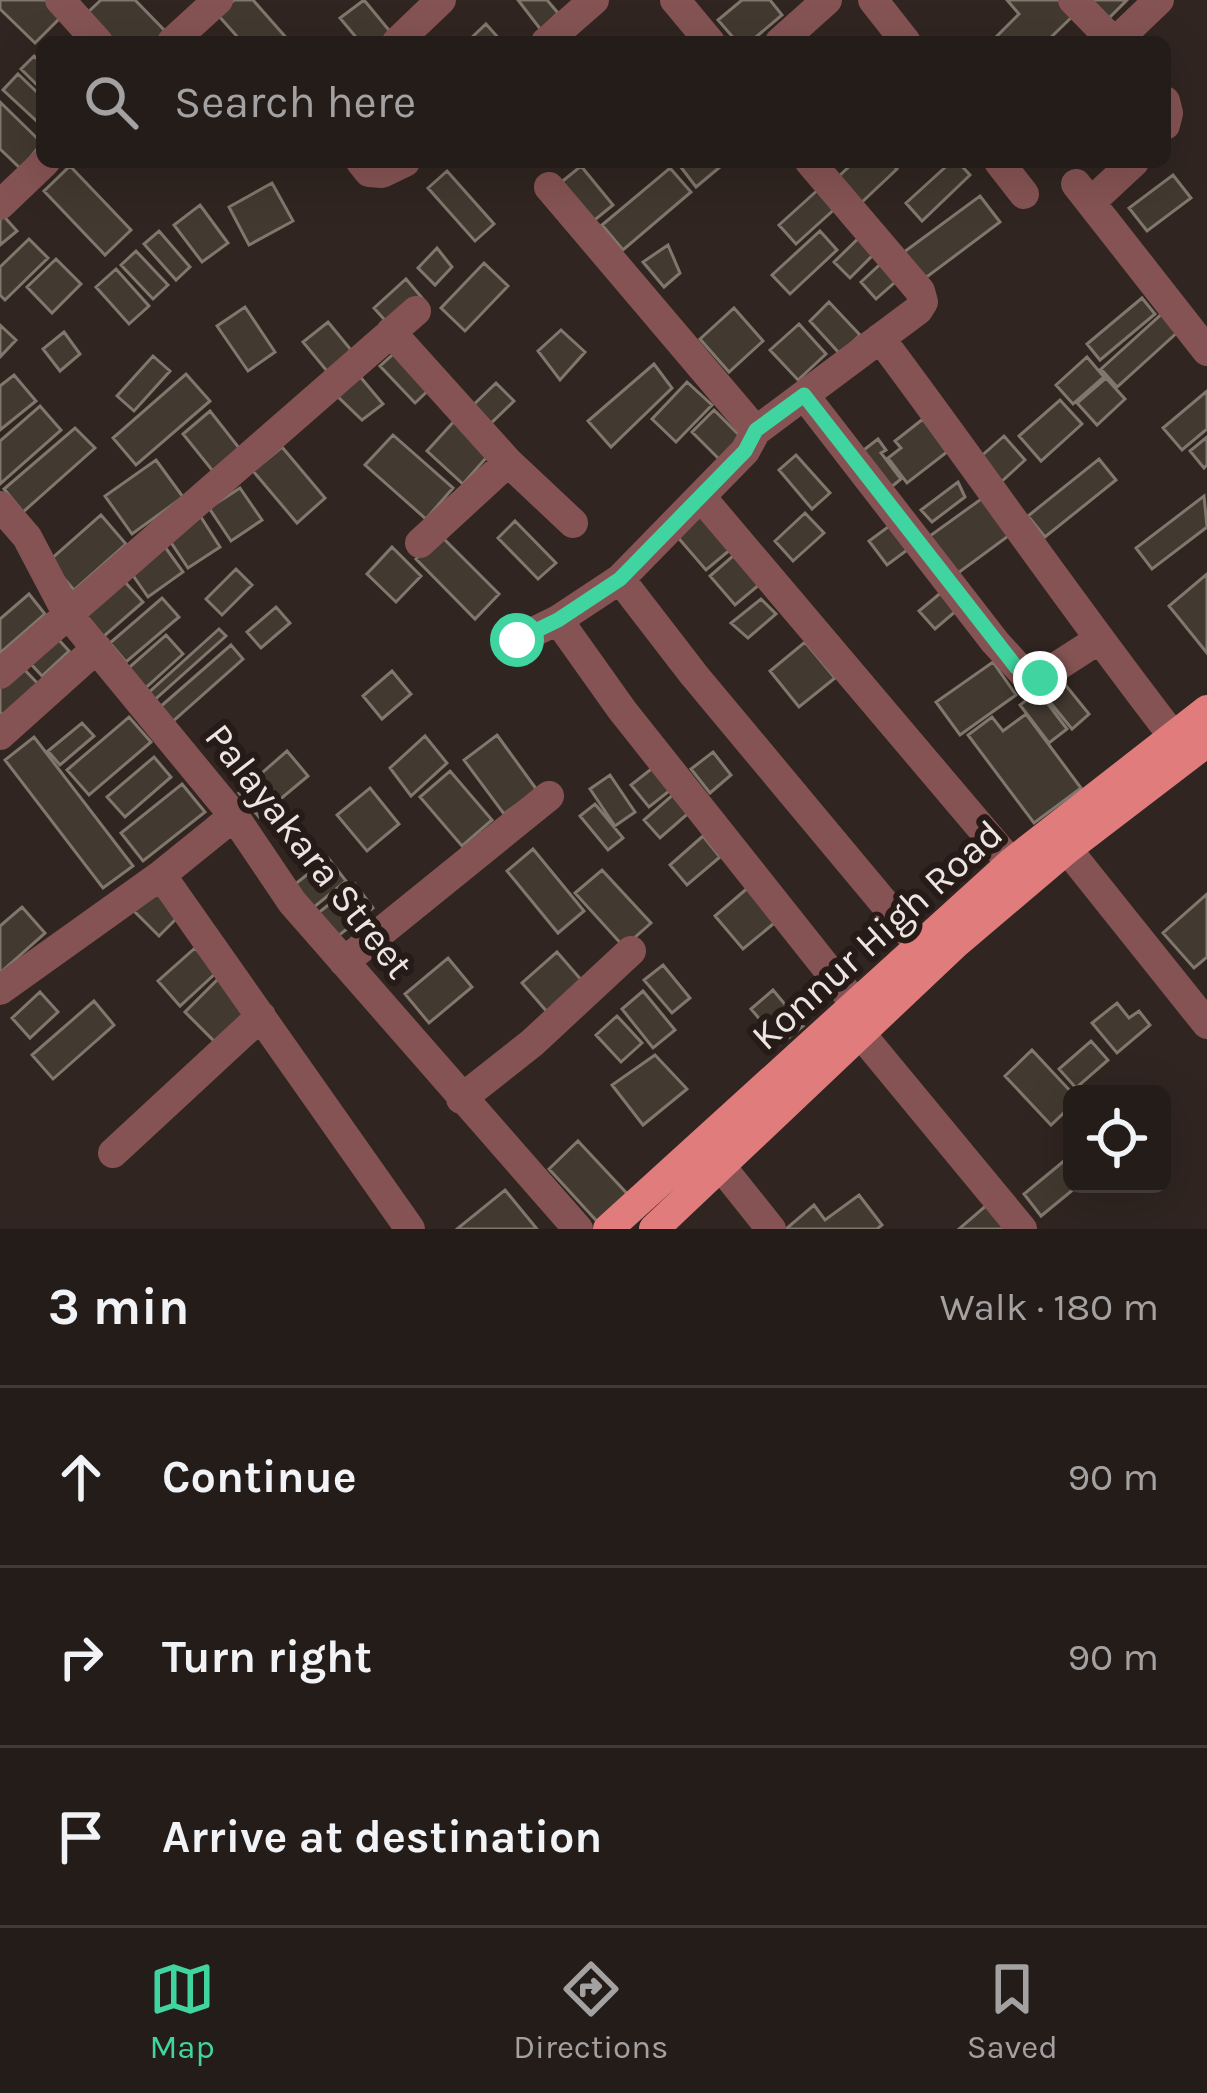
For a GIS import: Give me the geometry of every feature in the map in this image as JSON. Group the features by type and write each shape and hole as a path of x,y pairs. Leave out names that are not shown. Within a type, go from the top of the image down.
{"main road":[{"name":"Konnur High Road","path":"654,1229 859,1019 920,946 1011,863 1207,710"},
{"name":"Konnur High Road","path":"608,1229 859,1019 1207,742"}],"street":[{"path":"60,0 93,36"},
{"path":"179,36 218,0"},
{"path":"403,36 441,0"},
{"path":"553,36 594,0"},
{"path":"675,0 705,36"},
{"path":"787,36 827,0"},
{"path":"873,0 901,36"},
{"path":"1073,0 1108,36"},
{"path":"1120,36 1159,0"},
{"path":"0,205 39,168"},
{"path":"517,640 558,620 620,579 745,451 756,430 918,310 920,291 815,168"},
{"path":"1004,168 1024,194"},
{"path":"1124,168 1084,193 1207,351"},
{"path":"549,187 756,430"},
{"path":"0,674 416,311"},
{"path":"392,332 508,462 573,523"},
{"path":"880,338 1173,736"},
{"path":"804,395 995,642 1027,676 1040,678 1098,640"},
{"path":"420,543 508,462"},
{"path":"701,496 1011,863"},
{"name":"Palayakara Street","path":"0,506 26,537 68,613 234,816 292,902 578,1229"},
{"path":"620,579 920,946"},
{"path":"558,620 622,710 1022,1229"},
{"path":"0,735 97,648"},
{"path":"344,962 549,796"},
{"path":"0,990 161,875 234,816"},
{"path":"1067,850 1207,1024"},
{"path":"161,875 410,1229"},
{"path":"461,1099 532,1043 631,951"},
{"path":"112,1153 261,1016"},
{"path":"719,1164 771,1229"}],"building":[{"path":"0,0 51,0 65,13 42,36 36,36 35,43 0,9"},
{"path":"101,0 135,0 168,34 105,36 85,15"},
{"path":"234,0 253,0 285,36 237,36 217,14"},
{"path":"364,0 393,35 355,36 340,18"},
{"path":"518,0 547,0 558,13 541,30"},
{"path":"742,0 770,0 782,15 757,36 732,36 718,20"},
{"path":"1007,0 1065,0 1077,12 1052,36 997,36 1019,14"},
{"path":"1080,0 1127,0 1103,24"},
{"path":"486,24 497,36 473,36"},
{"path":"36,58 36,84 21,69"},
{"path":"18,74 36,91 36,120 3,90"},
{"path":"0,102 36,137 36,150 21,169 0,149"},
{"path":"72,168 131,230 105,255 44,191"},
{"path":"583,168 613,205 591,223 559,184"},
{"path":"670,168 691,192 623,250 602,225"},
{"path":"682,168 719,168 696,187"},
{"path":"848,168 897,169 861,203 837,178"},
{"path":"944,168 964,168 970,175 922,221 906,203"},
{"path":"447,171 494,224 475,241 428,188"},
{"path":"1173,175 1191,198 1147,231 1129,208"},
{"path":"272,183 293,221 249,245 229,207"},
{"path":"821,187 838,206 796,244 779,225"},
{"path":"980,196 1000,222 924,279 904,252"},
{"path":"200,205 228,243 202,262 174,225"},
{"path":"0,212 17,231 0,245"},
{"path":"159,231 190,267 176,280 144,244"},
{"path":"820,231 837,250 790,294 772,275"},
{"path":"864,233 879,249 850,278 834,262"},
{"path":"29,239 48,258 5,300 0,295 0,267"},
{"path":"668,245 680,273 664,287 643,262"},
{"path":"437,248 452,267 435,285 418,268"},
{"path":"136,251 168,285 153,299 121,265"},
{"path":"887,258 902,276 876,299 861,282"},
{"path":"56,259 81,284 52,313 27,287"},
{"path":"484,263 508,286 465,331 441,308"},
{"path":"116,269 149,306 129,324 96,287"},
{"path":"406,279 423,299 391,327 374,308"},
{"path":"1142,298 1155,314 1100,360 1087,344"},
{"path":"829,302 860,335 840,354 810,321"},
{"path":"245,307 275,352 248,371 217,326"},
{"path":"734,308 763,341 729,372 700,339"},
{"path":"1164,312 1180,330 1117,387 1101,369"},
{"path":"328,322 356,356 331,376 303,342"},
{"path":"799,324 826,354 798,380 770,350"},
{"path":"0,325 16,340 0,357"},
{"path":"561,330 585,352 560,380 538,351"},
{"path":"64,332 80,354 60,371 43,349"},
{"path":"400,348 435,384 415,403 380,366"},
{"path":"153,356 170,371 134,411 117,396"},
{"path":"1087,357 1104,377 1073,404 1056,385"},
{"path":"654,364 672,388 611,447 588,421"},
{"path":"357,373 383,404 362,420 335,394"},
{"path":"186,374 210,401 136,465 113,438"},
{"path":"14,375 36,401 0,430 0,386"},
{"path":"1106,378 1125,399 1097,425 1077,403"},
{"path":"687,382 712,405 676,442 652,419"},
{"path":"496,383 514,401 484,430 466,412"},
{"path":"1207,391 1207,429 1182,450 1163,428"},
{"path":"1060,400 1082,424 1041,461 1019,436"},
{"path":"40,406 61,430 0,484 0,441"},
{"path":"714,410 744,440 722,462 692,432"},
{"path":"210,411 243,453 216,475 183,434"},
{"path":"457,418 493,450 463,484 427,451"},
{"path":"923,419 947,452 907,483 888,458 901,448 895,441"},
{"path":"75,428 95,448 23,512 4,489"},
{"path":"393,435 453,488 426,519 365,465"},
{"path":"1004,436 1025,460 1000,483 978,459"},
{"path":"1207,437 1207,465 1204,468 1190,451"},
{"path":"878,439 886,450 881,453 901,479 884,493 856,456"},
{"path":"282,447 325,498 297,523 253,471"},
{"path":"796,455 830,493 812,509 779,470"},
{"path":"1099,459 1116,480 1045,537 1028,516"},
{"path":"156,460 183,497 132,534 105,496"},
{"path":"958,482 965,497 932,522 921,510"},
{"path":"240,488 262,520 231,541 209,508"},
{"path":"1204,496 1207,527 1152,569 1136,548"},
{"path":"984,497 1011,534 954,576 927,538"},
{"path":"699,512 731,549 706,570 674,533"},
{"path":"805,513 824,533 793,561 775,541"},
{"path":"199,514 220,547 188,568 166,535"},
{"path":"101,515 126,544 74,590 49,561"},
{"path":"515,521 556,563 538,579 498,538"},
{"path":"896,521 914,545 887,565 869,541"},
{"path":"440,535 499,594 475,619 416,559"},
{"path":"160,540 183,572 148,597 125,564"},
{"path":"392,547 421,576 396,602 367,574"},
{"path":"734,555 760,584 735,605 710,576"},
{"path":"236,569 252,585 222,615 206,599"},
{"path":"116,572 143,602 103,637 76,608"},
{"path":"1207,574 1207,653 1169,606"},
{"path":"949,586 963,605 935,629 919,611"},
{"path":"29,594 45,614 0,653 0,619"},
{"path":"162,598 179,617 126,662 110,643"},
{"path":"761,599 776,614 748,638 731,623"},
{"path":"276,607 290,623 261,648 247,632"},
{"path":"219,629 226,636 152,702 146,695"},
{"path":"166,635 183,654 141,692 124,672"},
{"path":"58,639 69,651 42,676 31,664"},
{"path":"805,642 835,678 799,707 770,671"},
{"path":"231,645 243,659 172,722 160,707"},
{"path":"993,662 1016,695 960,735 936,702"},
{"path":"19,664 43,689 10,721 0,712 0,683"},
{"path":"392,671 411,694 382,719 363,696"},
{"path":"1059,677 1089,714 1072,729 1041,691"},
{"path":"1038,691 1067,729 1049,743 1020,705"},
{"path":"1026,714 1081,788 1034,823 968,735 992,717 1003,731"},
{"path":"129,717 151,742 89,795 67,770"},
{"path":"82,723 94,736 60,765 48,751"},
{"path":"497,735 537,790 504,814 464,760"},
{"path":"425,736 447,763 411,796 390,768"},
{"path":"34,737 133,866 103,888 5,760"},
{"path":"287,751 308,776 259,817 239,793"},
{"path":"713,752 731,775 710,793 691,769"},
{"path":"154,757 171,777 125,817 107,797"},
{"path":"655,766 673,788 649,807 631,785"},
{"path":"450,771 492,820 462,846 420,797"},
{"path":"610,775 635,812 615,826 590,789"},
{"path":"182,784 205,812 143,861 121,833"},
{"path":"370,788 399,824 367,851 337,815"},
{"path":"676,792 692,810 660,838 644,820"},
{"path":"595,804 623,838 608,850 580,816"},
{"path":"703,836 720,857 687,885 670,865"},
{"path":"533,849 584,911 558,933 507,871"},
{"path":"328,858 346,881 308,912 289,889"},
{"path":"602,870 651,923 624,947 575,893"},
{"path":"355,884 373,908 332,941 313,917"},
{"path":"750,886 778,920 743,949 715,916"},
{"path":"158,887 182,913 159,936 134,911"},
{"path":"1207,894 1207,957 1194,968 1163,933"},
{"path":"22,907 45,933 0,973 0,926"},
{"path":"195,948 217,972 180,1006 158,981"},
{"path":"557,952 584,983 549,1014 522,983"},
{"path":"448,958 472,987 429,1023 405,994"},
{"path":"663,965 690,998 672,1013 644,980"},
{"path":"224,973 246,1015 219,1046 185,1012"},
{"path":"773,990 803,1026 781,1044 751,1009"},
{"path":"643,991 675,1030 653,1048 622,1009"},
{"path":"40,992 58,1012 30,1038 12,1018"},
{"path":"94,1001 114,1025 53,1079 32,1055"},
{"path":"1117,1003 1129,1018 1139,1011 1150,1025 1117,1053 1092,1023"},
{"path":"617,1016 642,1043 621,1062 596,1035"},
{"path":"1091,1041 1108,1060 1079,1085 1073,1085 1059,1069"},
{"path":"1032,1050 1065,1085 1063,1114 1051,1125 1005,1076"},
{"path":"655,1055 687,1089 643,1125 612,1085"},
{"path":"578,1141 634,1201 604,1229 549,1169"},
{"path":"1063,1162 1063,1193 1069,1193 1041,1216 1024,1194"},
{"path":"505,1190 537,1229 457,1229"},
{"path":"859,1195 882,1225 877,1229 786,1229 814,1205 825,1220"},
{"path":"989,1203 1008,1224 1001,1229 959,1229"}],"route":[{"path":"517,640 558,620 620,579 745,451 756,430 804,395 995,642 1027,676 1040,678"}]}
